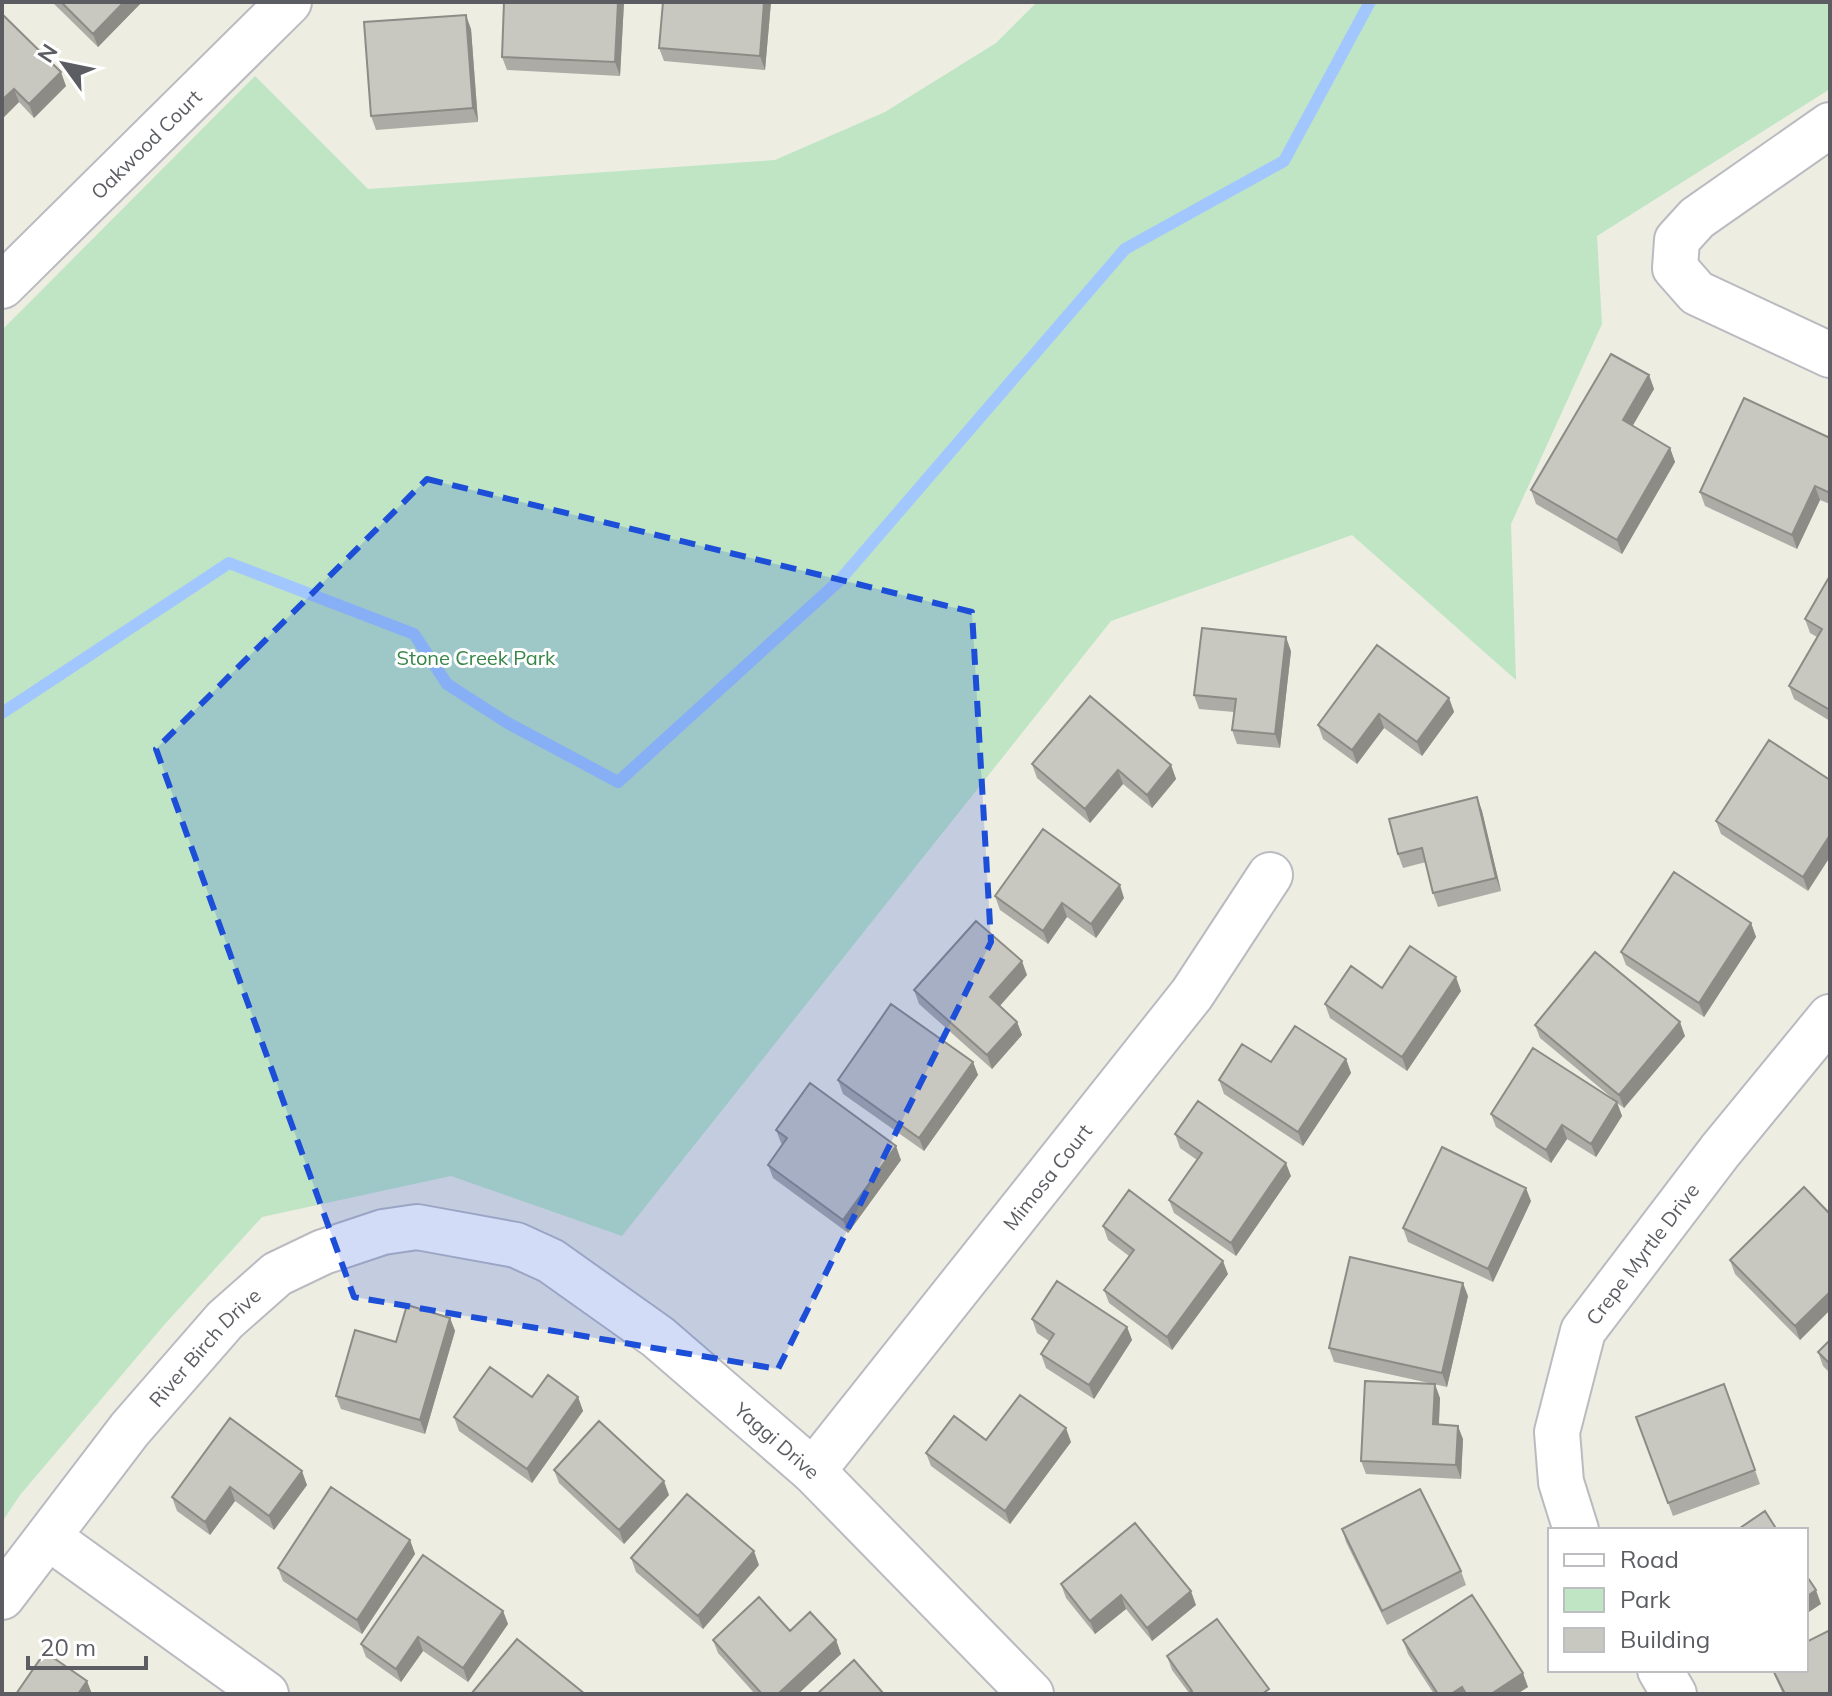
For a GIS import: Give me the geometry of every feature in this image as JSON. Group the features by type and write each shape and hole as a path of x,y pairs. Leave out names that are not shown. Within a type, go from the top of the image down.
{"street":[{"name":"Oakwood Court","path":"2,286 289,2"},
{"path":"1830,125 1697,218 1677,240 1675,268 1697,293 1830,355"},
{"name":"Mimosa Court","path":"813,1471 1192,994 1270,875"},
{"name":"Crepe Myrtle Drive","path":"1575,1528 1561,1482 1557,1432 1583,1331 1701,1175 1823,1042"},
{"name":"River Birch Drive","path":"2,1597 130,1429 215,1330 277,1274 323,1252 383,1232 417,1227 485,1237"},
{"name":"Yaggi Drive","path":"485,1237 516,1245 551,1261 658,1337 813,1471 1031,1694"},
{"path":"48,1537 266,1694"},
{"path":"1661,1672 1674,1694"}],"highlighted area":[{"path":"427,479 972,612 991,942 778,1369 354,1297 156,749"}],"green space":[{"name":"Stone Creek Park","path":"1037,2 1830,2 1830,89 1597,236 1602,324 1511,524 1516,680 1352,535 1111,621 622,1236 451,1176 262,1217 165,1324 20,1495 2,1522 2,330 255,76 368,189 775,160 885,112 996,43"}],"building":[{"path":"61,2 124,2 93,34"},
{"path":"504,2 618,2 615,62 502,57"},
{"path":"663,2 764,2 760,56 659,48"},
{"path":"2,14 61,72 29,104 14,89 2,100"},
{"path":"466,15 473,108 371,116 364,22"},
{"path":"1611,354 1649,375 1623,420 1670,448 1617,540 1531,490"},
{"path":"1744,398 1830,438 1830,493 1815,486 1792,535 1700,492"},
{"path":"1828,579 1830,710 1789,686 1822,629 1805,619"},
{"path":"1202,628 1286,637 1275,734 1232,730 1236,699 1194,695"},
{"path":"1377,645 1449,698 1417,742 1379,714 1352,750 1318,725"},
{"path":"1090,696 1171,765 1147,795 1118,770 1085,809 1032,764"},
{"path":"1769,740 1830,780 1830,835 1803,877 1716,821"},
{"path":"1477,797 1496,878 1433,893 1422,848 1398,854 1389,819"},
{"path":"1043,829 1120,885 1091,924 1062,903 1043,931 995,896"},
{"path":"1674,872 1751,923 1699,1003 1621,952"},
{"path":"976,921 1022,961 990,997 1017,1022 987,1055 914,990"},
{"path":"1410,946 1456,977 1402,1057 1325,1004 1351,966 1382,988"},
{"path":"1595,952 1680,1022 1619,1095 1535,1025"},
{"path":"891,1004 973,1062 919,1138 838,1080"},
{"path":"1295,1026 1346,1059 1298,1132 1219,1080 1242,1044 1271,1062"},
{"path":"1533,1048 1617,1102 1591,1144 1562,1125 1546,1150 1491,1114"},
{"path":"810,1083 896,1146 843,1220 768,1165 787,1138 776,1130"},
{"path":"1198,1101 1286,1163 1231,1243 1169,1200 1202,1153 1175,1134"},
{"path":"1442,1147 1526,1188 1488,1269 1403,1228"},
{"path":"1804,1187 1830,1214 1830,1292 1795,1326 1730,1260"},
{"path":"1129,1190 1223,1261 1167,1337 1104,1290 1134,1250 1103,1226"},
{"path":"1350,1257 1463,1283 1442,1373 1329,1348"},
{"path":"1057,1281 1127,1327 1089,1385 1041,1354 1054,1334 1032,1319"},
{"path":"407,1305 450,1318 420,1420 336,1396 355,1330 396,1342"},
{"path":"1830,1340 1830,1364 1818,1352"},
{"path":"490,1367 532,1397 548,1375 578,1397 527,1469 454,1417"},
{"path":"1365,1381 1435,1384 1433,1424 1458,1426 1456,1465 1361,1461"},
{"path":"1724,1384 1755,1470 1668,1503 1636,1417"},
{"path":"1020,1395 1066,1428 1005,1511 926,1453 954,1416 986,1440"},
{"path":"230,1418 302,1471 269,1516 230,1487 205,1522 172,1497"},
{"path":"599,1421 664,1481 619,1530 554,1470"},
{"path":"331,1487 410,1540 357,1620 278,1568"},
{"path":"1420,1489 1461,1571 1382,1611 1342,1529"},
{"path":"687,1494 754,1551 698,1616 631,1558"},
{"path":"1765,1511 1776,1528 1740,1528"},
{"path":"1135,1523 1191,1591 1147,1628 1121,1595 1090,1621 1061,1584"},
{"path":"423,1555 503,1611 463,1668 418,1637 396,1669 361,1644"},
{"path":"1808,1578 1816,1590 1808,1596"},
{"path":"1472,1595 1523,1673 1491,1694 1466,1694 1462,1687 1451,1694 1438,1694 1403,1640"},
{"path":"759,1597 790,1631 810,1612 836,1640 778,1694 762,1694 713,1640"},
{"path":"1217,1619 1269,1689 1262,1694 1188,1694 1192,1691 1167,1656"},
{"path":"1830,1630 1830,1694 1785,1694 1774,1672 1808,1672 1808,1641"},
{"path":"517,1639 585,1694 471,1694"},
{"path":"45,1652 87,1681 78,1694 16,1694"},
{"path":"854,1660 882,1694 817,1694"}],"waterway":[{"path":"2,713 229,563 414,634 447,684 506,722 618,782 840,580 1125,249 1284,161 1370,2"}]}
